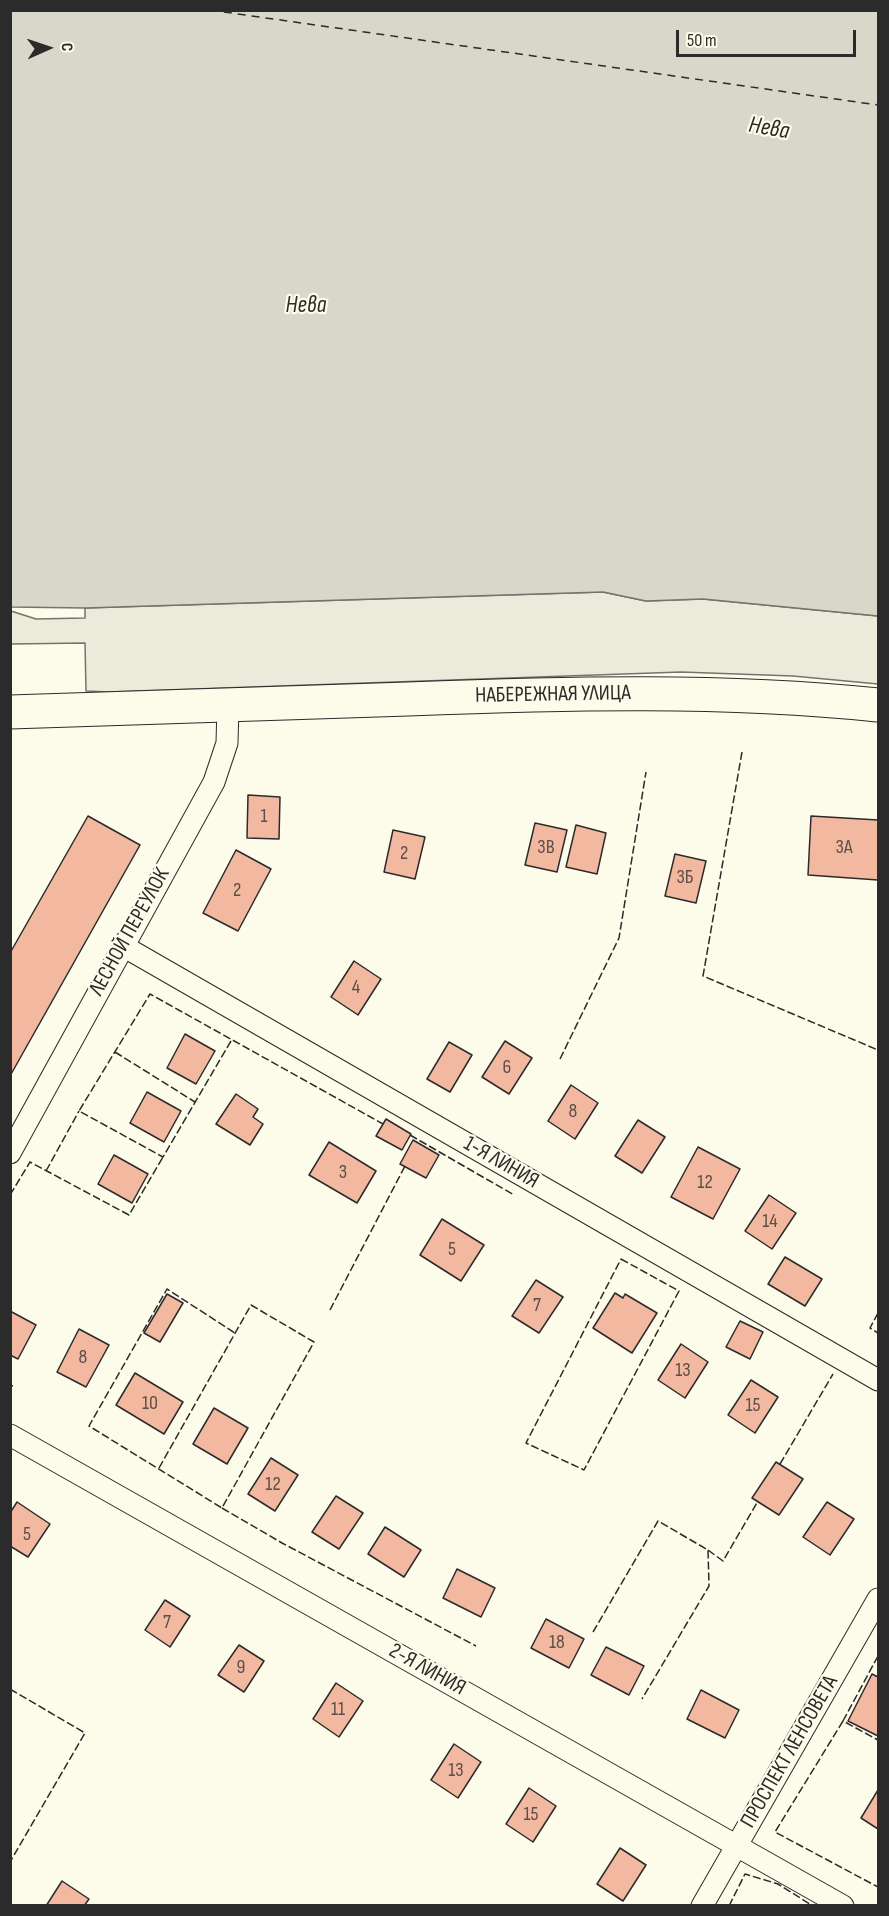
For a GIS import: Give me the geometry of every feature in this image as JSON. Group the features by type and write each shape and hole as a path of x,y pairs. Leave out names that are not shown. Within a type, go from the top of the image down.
{"main road":[{"name":"НАБЕРЕЖНАЯ УЛИЦА","path":"10,712 669,692 791,696 879,705"}],"street":[{"name":"ЛЕСНОЙ ПЕРЕУЛОК","path":"10,1153 214,782 227,743 228,705"},
{"name":"1-Я ЛИНИЯ","path":"123,946 879,1380"},
{"name":"2-Я ЛИНИЯ","path":"10,1435 843,1905"},
{"name":"ПРОСПЕКТ ЛЕНСОВЕТА","path":"702,1905 879,1599"}],"shaded area":[{"path":"603,592 646,601 703,599 878,616 878,684 793,676 681,672 86,691 85,643 11,644 11,611 36,619 85,618 85,608"}],"water":[{"name":"Нева","path":"11,10 878,11 878,616 703,599 646,601 603,592 85,608 11,607"}],"building":[{"path":"248,795 280,797 279,839 247,838"},
{"path":"88,816 140,845 10,1076 10,953"},
{"path":"811,816 878,820 878,880 808,875"},
{"path":"535,823 567,830 557,872 525,865"},
{"path":"576,825 606,833 597,874 566,867"},
{"path":"393,830 425,837 415,879 384,872"},
{"path":"236,850 271,869 238,931 203,913"},
{"path":"675,854 706,861 696,903 665,896"},
{"path":"354,961 381,979 358,1015 331,997"},
{"path":"185,1034 215,1051 196,1084 167,1068"},
{"path":"505,1041 532,1058 509,1094 482,1077"},
{"path":"449,1042 472,1055 450,1092 427,1079"},
{"path":"571,1085 598,1103 575,1139 548,1121"},
{"path":"147,1092 181,1111 164,1142 130,1123"},
{"path":"236,1094 258,1109 253,1117 263,1124 250,1145 216,1124"},
{"path":"386,1119 411,1134 402,1150 376,1136"},
{"path":"638,1120 665,1137 642,1173 615,1156"},
{"path":"413,1140 439,1155 426,1178 400,1164"},
{"path":"329,1142 376,1171 357,1203 309,1175"},
{"path":"698,1147 740,1169 713,1219 671,1197"},
{"path":"114,1155 148,1174 132,1203 98,1184"},
{"path":"769,1195 796,1213 772,1249 745,1231"},
{"path":"442,1219 484,1245 461,1281 420,1255"},
{"path":"785,1257 822,1279 805,1306 768,1284"},
{"path":"536,1280 563,1297 539,1333 512,1316"},
{"path":"615,1293 623,1298 625,1294 657,1313 632,1353 593,1328"},
{"path":"167,1294 183,1303 160,1342 144,1333"},
{"path":"10,1311 36,1325 18,1359 10,1355"},
{"path":"740,1321 763,1332 750,1359 726,1347"},
{"path":"79,1329 109,1345 86,1387 57,1372"},
{"path":"681,1344 708,1362 685,1398 658,1380"},
{"path":"135,1373 183,1402 164,1434 116,1405"},
{"path":"751,1380 778,1397 755,1433 728,1415"},
{"path":"214,1408 248,1428 227,1464 193,1444"},
{"path":"271,1458 298,1475 275,1511 248,1494"},
{"path":"776,1462 803,1479 779,1515 752,1498"},
{"path":"336,1496 363,1513 339,1549 312,1532"},
{"path":"17,1502 50,1524 28,1557 10,1546 10,1513"},
{"path":"827,1502 854,1519 830,1555 803,1537"},
{"path":"385,1527 421,1550 404,1577 368,1554"},
{"path":"457,1569 495,1588 481,1617 443,1598"},
{"path":"165,1600 190,1616 170,1647 145,1630"},
{"path":"546,1619 584,1639 569,1668 531,1648"},
{"path":"239,1645 264,1661 244,1692 218,1675"},
{"path":"606,1647 644,1666 629,1695 591,1675"},
{"path":"872,1674 878,1677 878,1736 848,1721"},
{"path":"336,1683 363,1701 339,1737 313,1719"},
{"path":"701,1690 739,1710 725,1738 687,1719"},
{"path":"454,1744 481,1762 458,1798 431,1780"},
{"path":"529,1788 556,1806 533,1842 506,1824"},
{"path":"878,1790 878,1829 861,1818"},
{"path":"620,1848 646,1865 623,1901 597,1884"},
{"path":"62,1881 89,1899 84,1906 46,1906"}],"ferry route":[{"path":"210,10 878,105"}],"fence":[{"path":"742,752 703,976 878,1050"},
{"path":"560,1059 619,938 646,772"},
{"path":"231,1041 163,1157 79,1111 150,994 383,1124"},
{"path":"115,1052 195,1102"},
{"path":"46,1171 79,1111"},
{"path":"410,1135 514,1195"},
{"path":"10,1195 30,1162 129,1215 163,1157"},
{"path":"330,1310 405,1166"},
{"path":"621,1259 679,1291 584,1470 526,1443 621,1259"},
{"path":"159,1468 251,1305 314,1342 222,1508 89,1426 167,1289 235,1333"},
{"path":"878,1313 870,1328 878,1333"},
{"path":"780,1464 833,1374"},
{"path":"708,1550 723,1561 758,1501"},
{"path":"222,1508 282,1543 476,1646"},
{"path":"593,1632 658,1521 708,1550 709,1586 642,1699"},
{"path":"878,1656 843,1721 878,1740"},
{"path":"10,1689 85,1733 10,1862"},
{"path":"843,1721 775,1832 878,1887"},
{"path":"729,1906 745,1874 778,1884 813,1906"}]}
